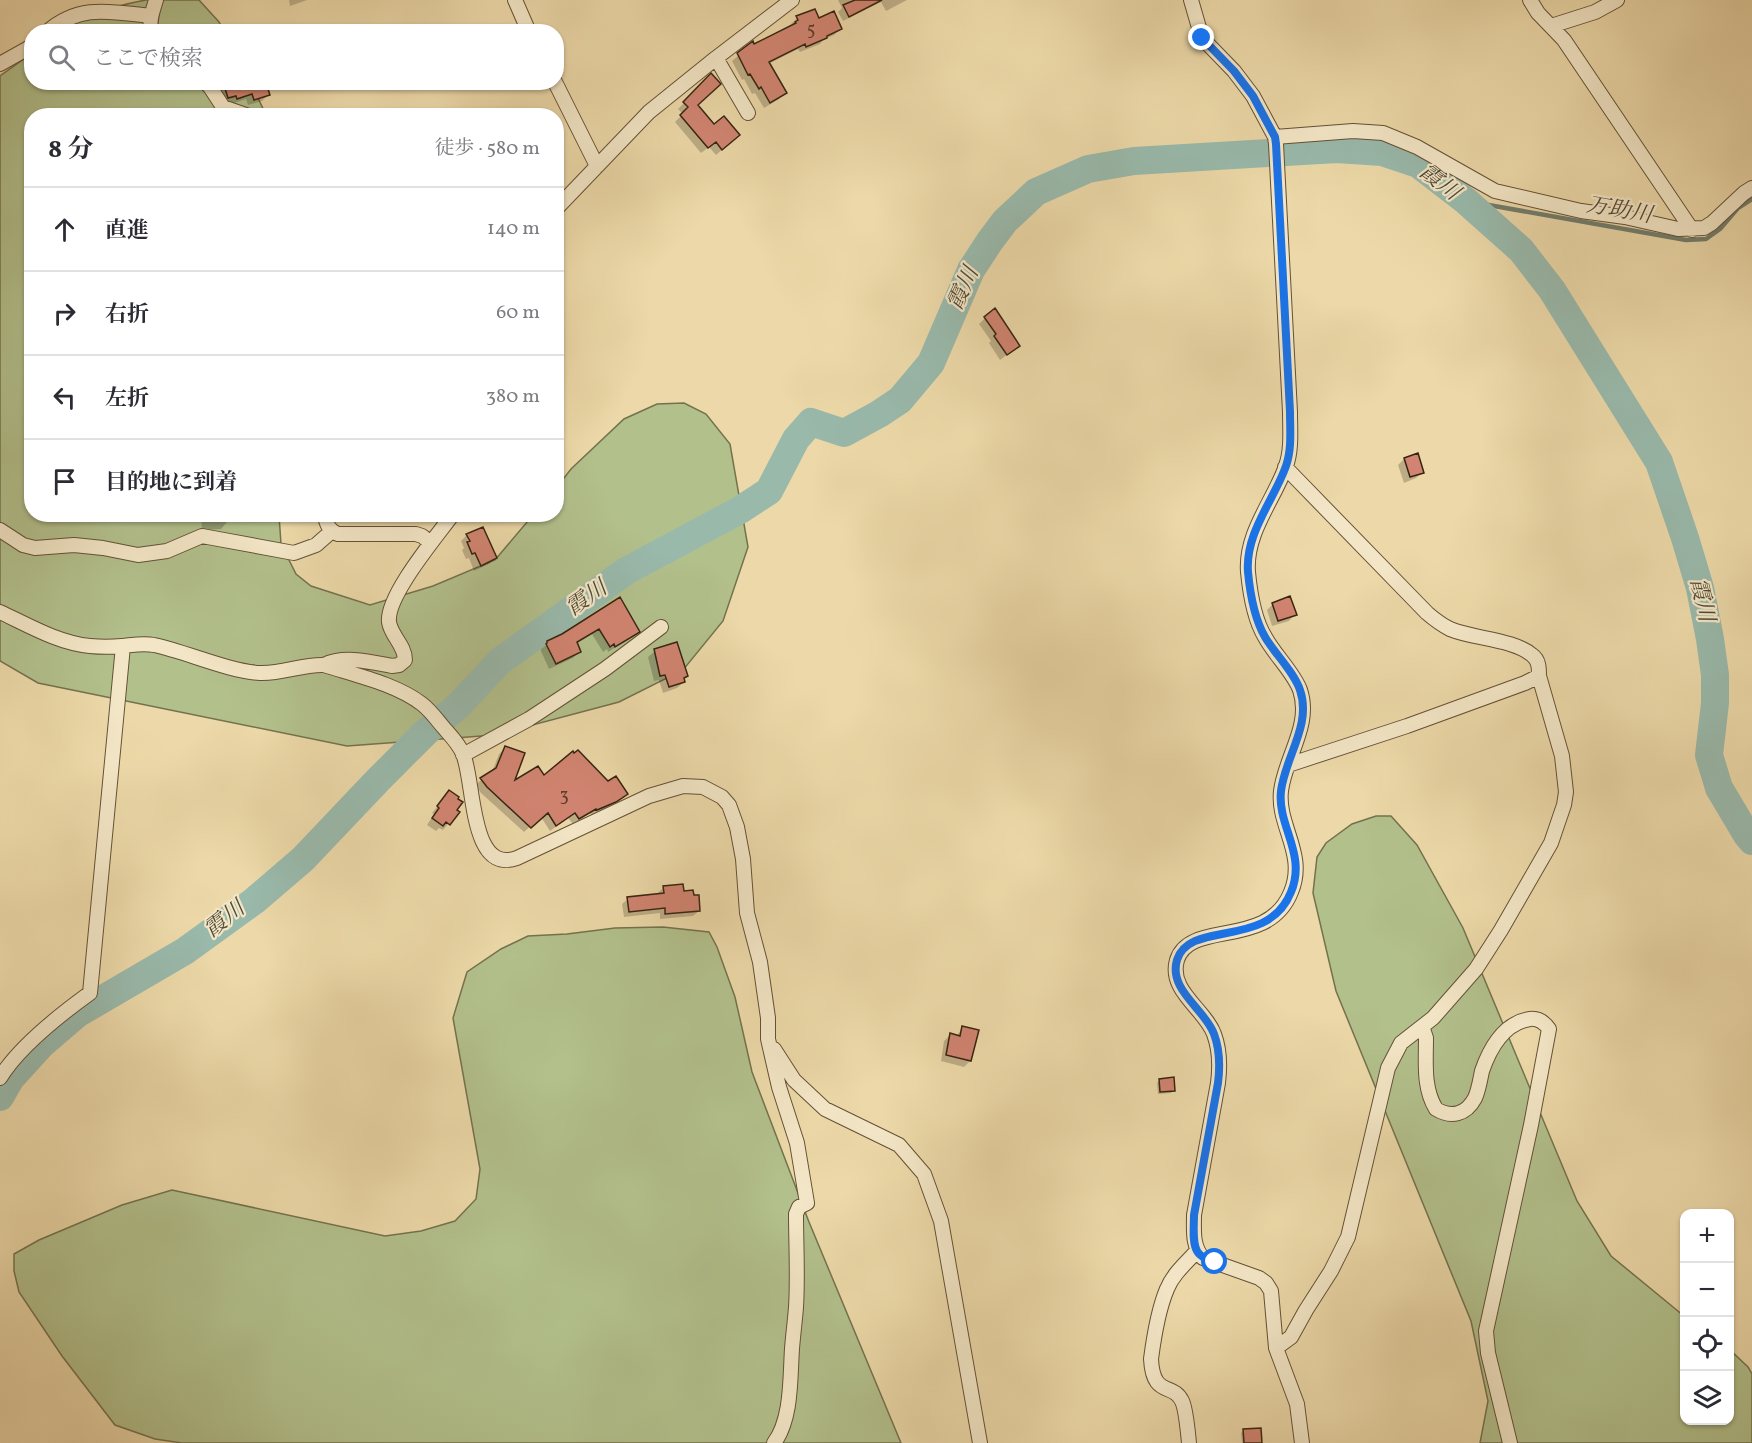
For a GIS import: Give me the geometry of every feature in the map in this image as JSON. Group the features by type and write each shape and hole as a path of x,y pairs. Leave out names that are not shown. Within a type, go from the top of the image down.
{"street":[{"path":"150,24 156,0"},
{"path":"515,0 526,24"},
{"path":"564,201 649,112 792,0"},
{"path":"1191,0 1202,38 1234,71 1253,96 1275,140 1290,412 1290,452 1252,544 1248,570 1257,617 1264,636 1300,688 1303,701 1303,718 1281,790 1281,804 1294,850 1296,868 1291,892 1276,915 1265,922 1251,929 1195,940 1186,946 1177,959 1176,969 1179,983 1185,994 1206,1018 1214,1034 1220,1067 1194,1215 1194,1235 1197,1251 1203,1258 1251,1274 1266,1283 1271,1291 1276,1348 1297,1404 1302,1443"},
{"path":"1530,0 1538,13 1564,40 1692,230"},
{"path":"1551,26 1595,12 1617,0"},
{"path":"59,24 84,12 103,11 151,16"},
{"path":"0,64 24,50"},
{"path":"716,58 748,113"},
{"path":"212,90 226,108"},
{"path":"559,90 597,166"},
{"path":"1275,140 1353,131 1383,133 1417,147 1495,191 1581,211 1692,230 1704,228 1712,223 1752,188"},
{"path":"1276,1348 1291,1337 1343,1249 1388,1068 1401,1043 1433,1018 1476,969 1551,843 1566,792 1562,756 1539,676 1539,665 1533,656 1516,646 1451,629 1427,613 1285,467"},
{"path":"326,522 328,527 338,534 416,534 431,543"},
{"path":"324,665 343,659 392,666 399,665 405,660 403,649 390,625 389,615 414,565 447,522"},
{"path":"0,530 34,548 74,545 138,555 167,551 202,536 294,553 316,545 332,531"},
{"path":"0,612 75,644 152,645 261,673 311,664 324,665 399,691 423,705 459,745 479,832 487,851 500,860 508,861 517,858 649,796 683,786 703,787 722,797 733,814 739,838 747,913 760,962 768,1018 768,1039 779,1087 797,1143 807,1203 799,1207 796,1214 796,1306 791,1381 781,1434 774,1443"},
{"path":"463,755 529,719 605,669 661,627"},
{"path":"0,1078 12,1061 67,1010 90,993 123,646"},
{"path":"1288,765 1407,726 1539,676"},
{"path":"1421,1028 1426,1038 1429,1094 1436,1109 1450,1115 1459,1113 1471,1104 1491,1050 1509,1026 1535,1019 1545,1023 1549,1029 1531,1125 1486,1331 1488,1353 1510,1443"},
{"path":"768,1039 794,1080 825,1109 899,1145 924,1174 941,1221 980,1443"},
{"path":"1189,1443 1183,1402 1175,1392 1166,1390 1156,1383 1151,1368 1151,1359 1167,1287 1197,1251"}],"green space":[{"path":"146,0 199,0 220,24 74,24 103,11"},
{"path":"24,59 24,90 254,90 263,108 24,108 24,522 279,522 281,544 296,574 311,586 370,605 433,586 495,560 527,522 564,522 564,478 571,469 624,419 657,404 684,403 706,414 730,444 748,547 723,621 683,670 619,702 495,735 347,746 38,683 0,661 0,76"},
{"path":"1376,816 1391,816 1417,845 1463,928 1577,1201 1611,1256 1680,1313 1680,1425 1734,1425 1734,1354 1752,1374 1752,1443 1480,1443 1488,1401 1471,1321 1336,991 1313,893 1317,857 1326,843 1352,824"},
{"path":"663,927 709,932 717,947 735,997 752,1072 809,1222 901,1443 182,1443 155,1439 115,1425 62,1356 19,1292 14,1271 14,1254 39,1240 122,1205 172,1190 385,1236 421,1231 455,1221 476,1199 480,1169 453,1018 467,972 501,949 528,936 615,928"}],"building":[{"path":"855,0 882,0 849,17 843,5"},
{"path":"815,9 819,18 834,11 842,29 827,38 806,47 805,44 769,62 787,93 770,103 761,87 759,89 750,74 748,75 737,53 753,41 754,44 796,23 798,20 796,16"},
{"path":"711,73 721,84 698,105 714,124 724,116 740,135 722,150 716,142 708,148 680,115 688,107 683,102"},
{"path":"226,90 268,90 270,95 254,100 252,94 237,99 236,96 228,98"},
{"path":"995,308 1020,346 1007,355 984,317"},
{"path":"1418,453 1424,473 1410,477 1404,458"},
{"path":"483,527 497,558 481,566 475,553 472,554 467,542 470,541 466,534"},
{"path":"1290,596 1297,615 1278,621 1272,603"},
{"path":"620,597 640,632 615,647 614,644 610,647 599,629 577,642 581,652 556,664 546,644 547,641"},
{"path":"677,642 688,676 684,678 685,682 669,687 665,675 660,676 654,649"},
{"path":"505,746 525,753 515,780 538,766 544,775 573,751 574,753 578,750 608,781 616,776 628,794 579,819 575,813 556,826 548,813 531,828 480,778 496,768"},
{"path":"449,790 463,802 457,810 460,812 450,825 446,822 443,826 432,818 439,808 437,806"},
{"path":"683,884 684,891 693,890 694,895 699,895 700,911 665,914 665,908 629,912 627,897 664,893 663,886"},
{"path":"962,1026 979,1030 971,1061 946,1055 950,1033 960,1036"},
{"path":"1174,1077 1175,1091 1160,1092 1159,1079"},
{"path":"1261,1428 1262,1443 1244,1443 1243,1429"}],"waterway":[{"name":"霞川","path":"0,1097 11,1078 42,1044 77,1014 185,951 254,901 303,859 378,780 426,732 458,706 500,661 626,571 740,510 769,491 796,439 811,422 844,433 900,400 931,363 971,270 1005,221 1036,192 1088,169 1134,161 1337,149 1382,152 1418,164 1466,201 1521,250 1552,290 1659,462 1700,588 1710,639 1715,675 1715,703 1709,755 1719,788 1752,841"},
{"name":"万助川","path":"1466,201 1686,240 1706,239 1720,229 1738,208 1752,199"}],"route":[{"path":"1202,38 1234,71 1253,96 1275,137 1290,412 1290,452 1252,544 1248,570 1257,617 1264,636 1300,688 1303,701 1303,718 1281,790 1281,804 1294,850 1296,868 1291,892 1284,906 1265,922 1251,929 1195,940 1186,946 1177,959 1176,969 1179,983 1185,994 1206,1018 1218,1049 1220,1067 1218,1083 1194,1215 1197,1251 1203,1258 1215,1262"}]}
